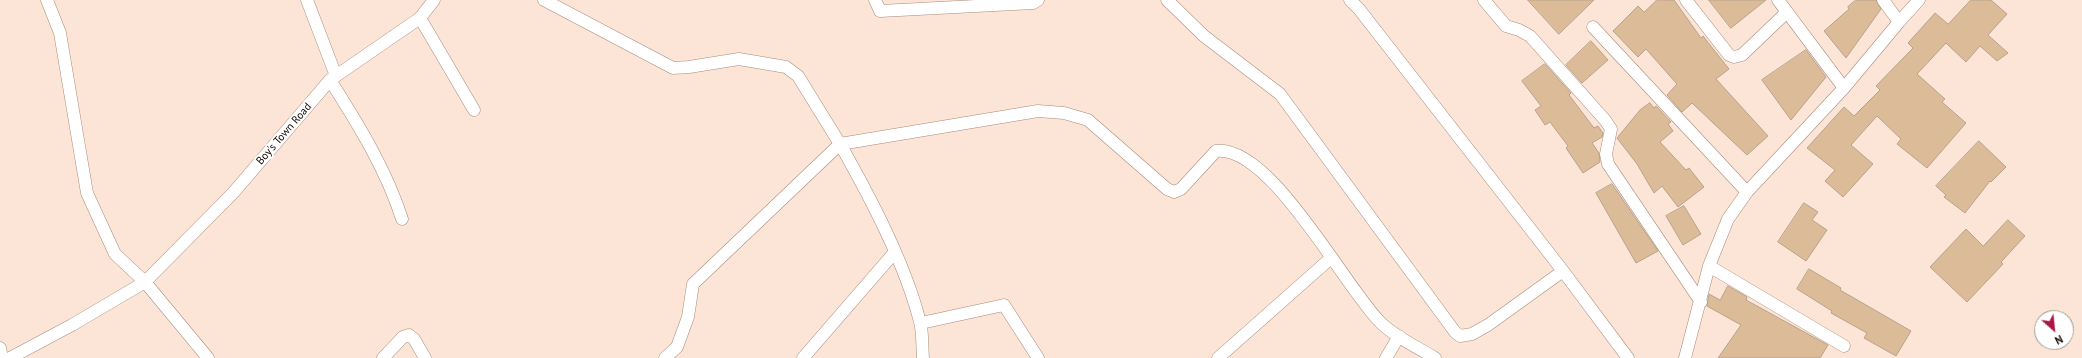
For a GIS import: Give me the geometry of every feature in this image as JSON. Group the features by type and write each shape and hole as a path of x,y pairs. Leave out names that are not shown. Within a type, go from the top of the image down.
{"street":[{"path":"46,0 60,33 87,193 115,254 145,282 208,358"},
{"path":"307,0 333,78 378,162 395,197 402,219"},
{"name":"Boy's Town Road","path":"10,358 72,325 145,282 233,193 333,78 420,18 434,0"},
{"path":"544,0 673,68 739,59 786,68 798,76 840,144 882,223 921,323 923,358"},
{"path":"875,0 880,11 1033,3 1038,0"},
{"path":"1167,0 1204,36 1280,94 1416,280 1455,332 1460,336 1472,334 1488,325 1563,271"},
{"path":"1350,0 1364,15 1563,271 1628,358"},
{"path":"1484,0 1506,26 1520,30 1530,36 1612,129 1606,154 1608,164 1701,302"},
{"path":"1686,0 1729,55 1734,57 1742,55 1787,12"},
{"path":"1778,0 1844,88"},
{"path":"1883,0 1899,22"},
{"path":"1685,358 1701,302 1709,266 1728,220 1747,192 1844,88 1899,22 1920,0"},
{"path":"420,18 474,110"},
{"path":"1594,27 1747,192"},
{"path":"665,358 677,347 688,316 693,284 840,144 1038,112 1064,113 1088,120 1167,189 1174,192 1181,189 1216,151 1225,150 1244,159 1265,174 1289,200 1380,322 1399,336 1435,358"},
{"path":"803,358 894,253"},
{"path":"1218,358 1331,258"},
{"path":"1709,266 1844,346"},
{"path":"921,323 1004,305 1038,358"},
{"path":"383,358 403,337 409,335 414,339 425,358"},
{"path":"1386,358 1399,336"},
{"path":"0,348 2,358"}],"building":[{"path":"1528,0 1594,0 1559,34"},
{"path":"1657,0 1674,0 1701,38 1703,36 1729,69 1716,79 1768,136 1747,155 1692,103 1682,112 1667,95 1677,84 1646,49 1638,57 1613,31 1638,6 1644,12"},
{"path":"1709,0 1766,0 1731,28"},
{"path":"1856,0 1876,0 1881,9 1846,58 1824,31 1849,9 1848,7"},
{"path":"1971,0 1991,0 2007,14 1988,35 2008,53 1997,61 1980,46 1966,62 1946,43 1917,74 1945,99 1942,102 1966,123 1927,168 1897,144 1901,139 1877,116 1851,145 1873,164 1843,197 1825,181 1835,170 1807,148 1844,107 1854,116 1880,90 1876,86 1913,48 1908,43 1935,13 1948,24"},
{"path":"1591,41 1608,60 1582,83 1566,65"},
{"path":"1806,50 1826,77 1791,120 1762,80"},
{"path":"1545,64 1571,93 1569,95 1594,128 1598,126 1603,133 1602,137 1592,143 1599,153 1600,162 1583,173 1566,148 1568,146 1550,122 1545,125 1535,110 1541,106 1522,81"},
{"path":"1650,103 1654,108 1656,106 1671,122 1668,124 1673,131 1660,142 1686,170 1689,168 1704,187 1678,207 1662,186 1654,193 1637,164 1617,138 1640,110"},
{"path":"1979,141 2006,167 1991,182 1990,181 1965,213 1944,197 1946,195 1936,186"},
{"path":"1612,184 1658,251 1636,263 1596,193"},
{"path":"1804,203 1818,212 1812,220 1827,230 1806,261 1778,242"},
{"path":"1684,206 1701,234 1683,245 1666,216"},
{"path":"2008,220 2025,236 2001,262 2003,264 1967,302 1930,267 1966,229 1983,246"},
{"path":"1809,269 1841,288 1840,290 1911,331 1896,356 1864,338 1867,333 1831,313 1832,311 1797,289"},
{"path":"1728,286 1747,297 1746,300 1828,345 1820,358 1718,358 1741,325 1707,306 1709,294 1720,300"}]}
